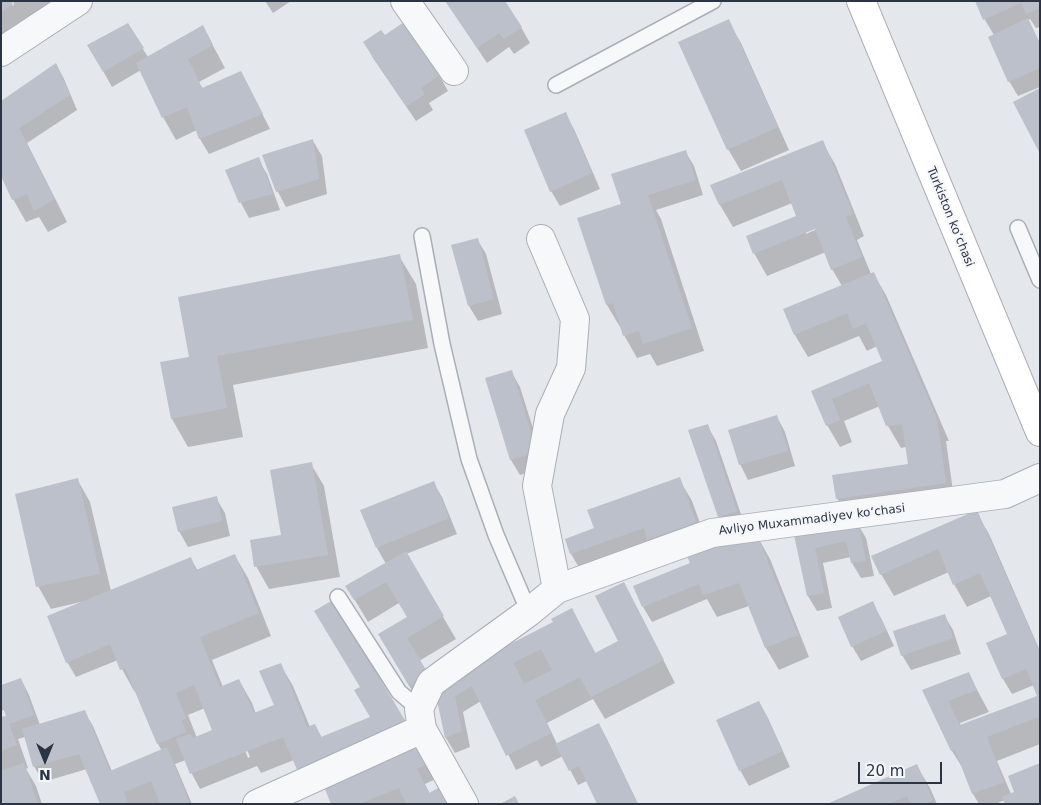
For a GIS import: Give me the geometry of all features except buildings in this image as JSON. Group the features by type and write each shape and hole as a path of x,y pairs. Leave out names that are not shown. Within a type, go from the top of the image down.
{"main road":[{"name":"Turkiston ko’chasi","path":"861,1 1034,402 1040,432"}],"street":[{"path":"1,52 78,1"},
{"path":"405,1 454,71"},
{"path":"540,238 575,319 571,368 550,414 537,486 557,589"},
{"name":"Avliyo Muxammadiyev koʻchasi","path":"421,719 431,683 529,612 557,589 712,533 1005,494 1040,478"},
{"path":"257,804 421,719 464,804"}],"lane":[{"path":"556,85 713,1"},
{"path":"1018,228 1040,280"},
{"path":"422,236 442,344 470,459 496,534 529,612"},
{"path":"338,597 399,692 421,719"}]}
